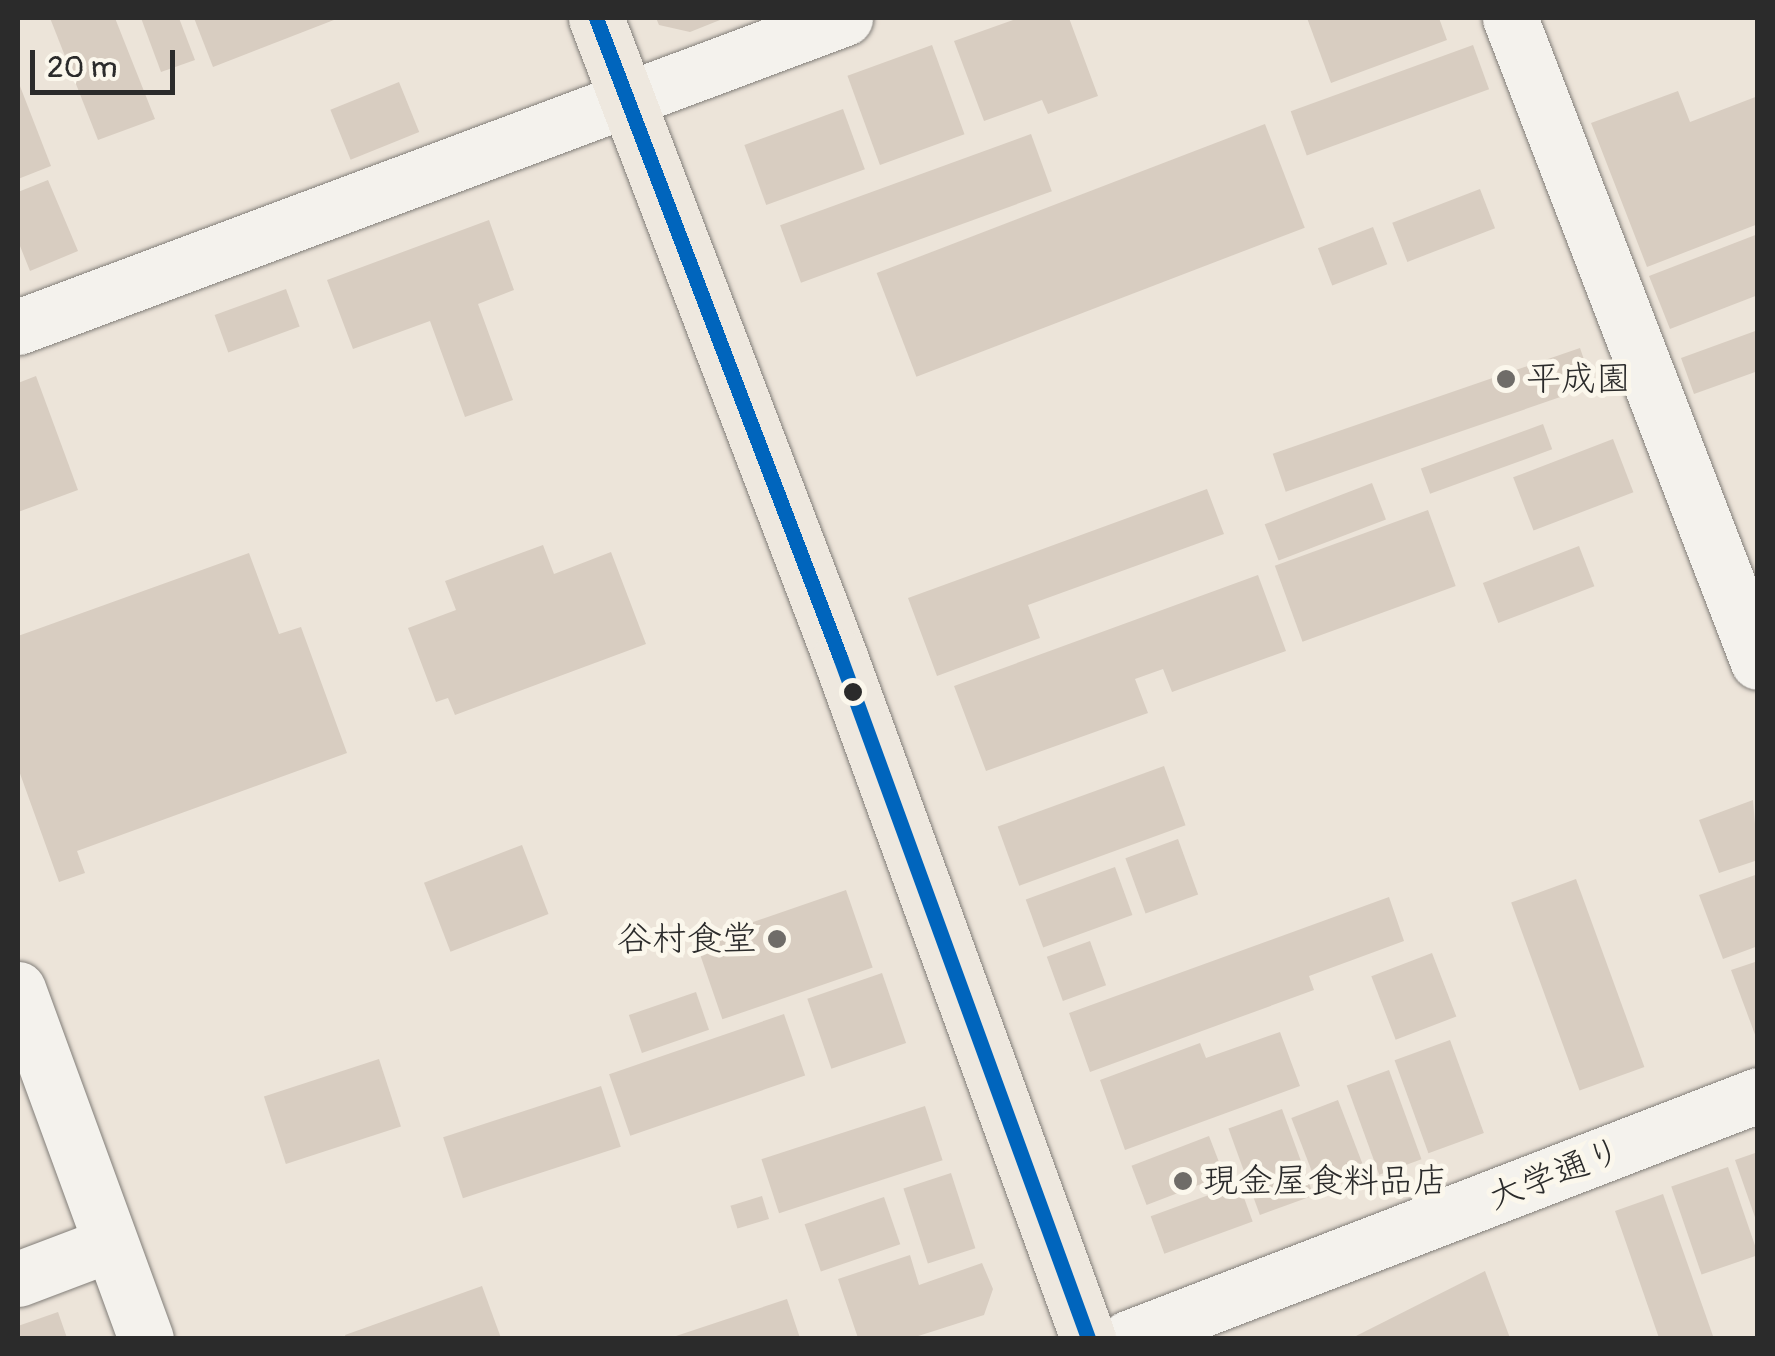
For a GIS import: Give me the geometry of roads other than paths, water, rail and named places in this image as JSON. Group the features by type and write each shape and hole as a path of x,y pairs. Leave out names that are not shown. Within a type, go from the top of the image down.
{"highway":[{"path":"596,18 1088,1338"}],"street":[{"path":"18,327 845,18"},
{"path":"1510,18 1758,662"},
{"path":"18,989 108,1245 146,1338"},
{"name":"大学通り","path":"1128,1338 1758,1095"},
{"path":"18,1279 108,1245"}],"place":[{"name":"平成園","path":"1506,379"},
{"name":"谷村食堂","path":"777,939"},
{"name":"現金屋食料品店","path":"1183,1181"}]}
